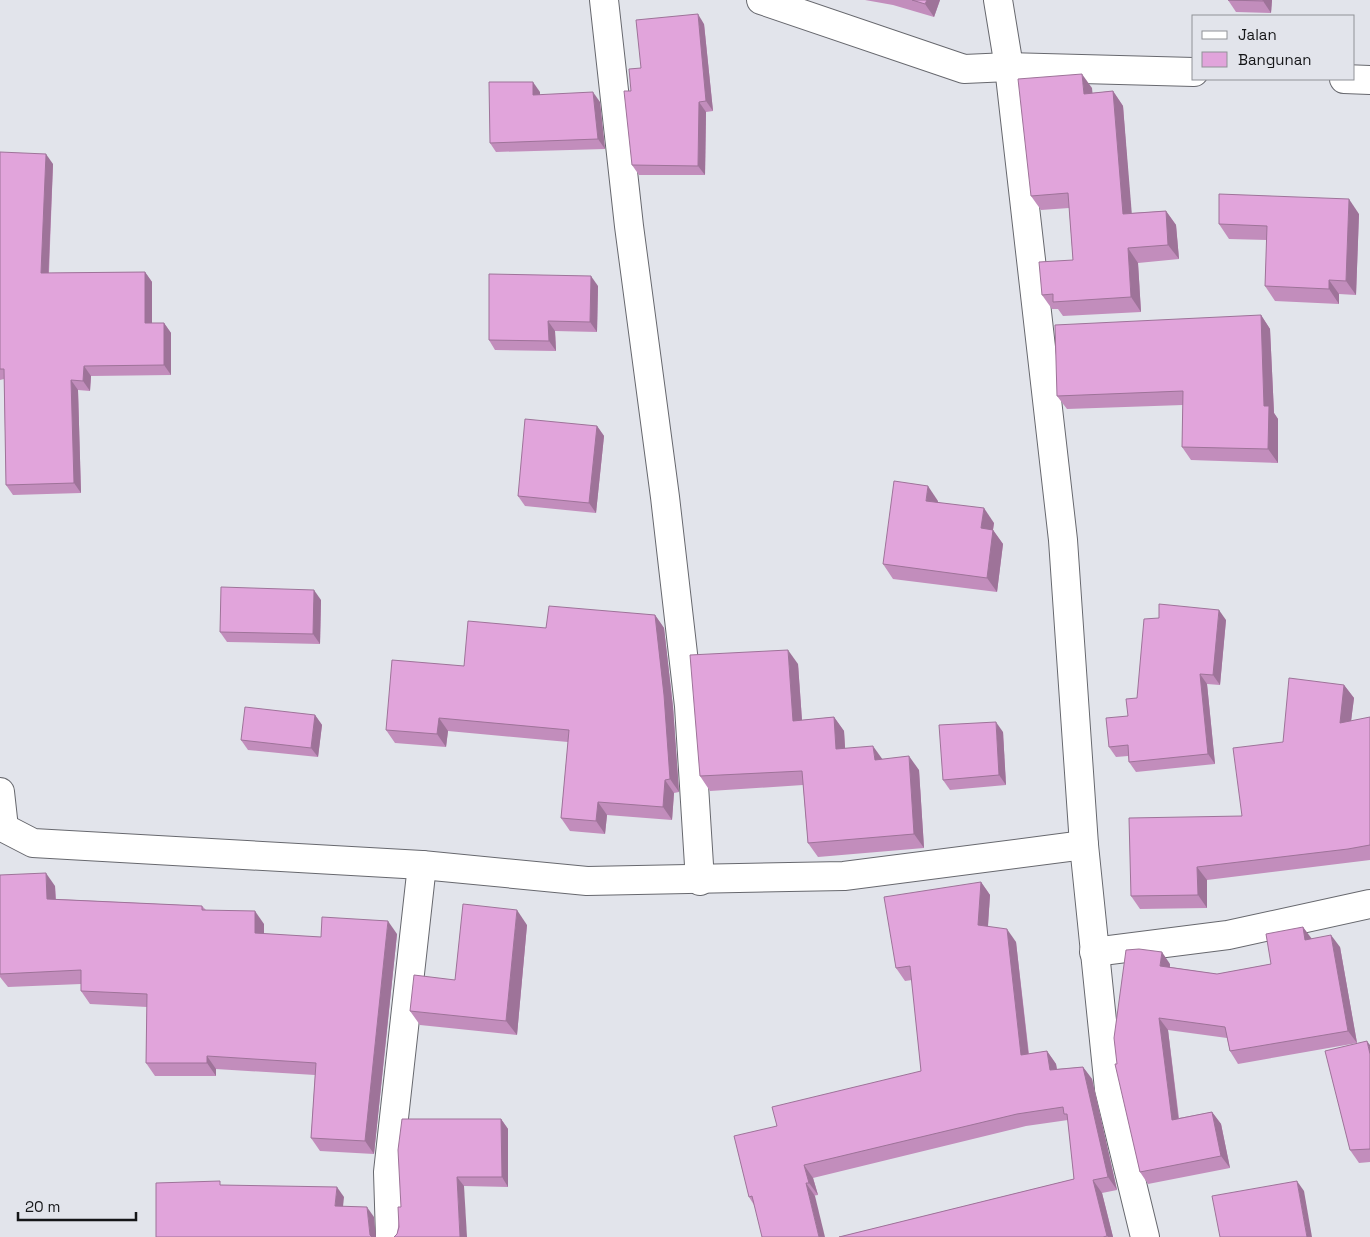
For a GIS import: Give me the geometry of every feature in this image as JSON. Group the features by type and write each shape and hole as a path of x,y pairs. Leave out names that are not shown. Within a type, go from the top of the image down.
{"street":[{"path":"604,0 629,226 665,497 689,706 700,881"},
{"path":"761,0 826,24 964,69 1009,67 1192,72"},
{"path":"998,0 1009,67 1062,540 1084,845 1109,1089 1145,1237"},
{"path":"1355,79 1370,80"},
{"path":"0,792 4,828 32,843 422,865 588,881 700,881 844,876 1084,845"},
{"path":"390,1237 388,1172 422,865"},
{"path":"1094,952 1228,935 1370,904"}],"building":[{"path":"912,0 927,0 925,4"},
{"path":"1228,0 1263,0 1263,1"},
{"path":"698,14 706,101 699,102 698,166 632,165 624,91 631,91 629,69 641,68 636,20"},
{"path":"1082,74 1084,94 1113,91 1123,214 1166,211 1168,245 1128,248 1131,297 1053,302 1053,294 1042,295 1039,262 1073,260 1068,193 1031,196 1018,79"},
{"path":"489,82 533,82 533,95 593,92 598,139 490,143"},
{"path":"0,152 46,154 41,273 145,272 145,323 164,323 164,365 84,366 83,381 71,380 74,483 6,485 4,369 0,369"},
{"path":"1219,194 1349,199 1346,281 1329,280 1329,289 1265,286 1267,226 1219,224"},
{"path":"489,274 591,276 590,322 548,321 549,341 489,340"},
{"path":"1261,315 1264,406 1269,406 1268,449 1182,447 1183,391 1057,396 1055,325"},
{"path":"525,419 597,426 589,503 518,496"},
{"path":"894,481 928,486 926,501 984,508 981,528 993,530 987,578 883,564"},
{"path":"221,587 314,590 313,634 220,632"},
{"path":"1159,604 1219,610 1213,675 1200,674 1208,754 1129,762 1128,745 1109,747 1106,718 1128,716 1126,699 1137,698 1144,619 1159,618"},
{"path":"549,606 655,615 664,695 670,779 665,780 663,807 598,802 596,821 561,818 569,730 439,718 437,734 386,730 392,660 464,666 468,621 546,628"},
{"path":"788,650 793,721 834,717 836,749 873,746 875,760 909,756 914,834 808,843 802,771 700,776 690,655"},
{"path":"1289,678 1344,685 1340,723 1370,717 1370,845 1197,867 1198,895 1131,896 1129,818 1242,816 1233,748 1283,742"},
{"path":"245,707 315,715 311,748 241,740"},
{"path":"996,722 999,775 943,780 939,725"},
{"path":"46,873 47,899 202,906 202,910 255,911 255,933 321,937 322,917 388,921 365,1141 311,1138 316,1063 207,1056 207,1063 146,1063 147,994 81,991 81,970 0,974 0,875"},
{"path":"981,882 978,925 1007,929 1021,1055 1047,1051 1050,1070 1083,1067 1108,1177 1093,1180 1107,1236 839,1237 1074,1179 1067,1114 1064,1114 1063,1107 1017,1114 804,1165 809,1183 806,1183 819,1237 762,1237 752,1196 749,1197 734,1136 777,1126 772,1107 921,1071 910,966 896,968 884,897"},
{"path":"463,904 517,910 506,1021 410,1011 414,975 455,980"},
{"path":"1303,927 1305,940 1331,935 1348,1031 1230,1051 1225,1027 1159,1018 1172,1120 1212,1112 1221,1156 1140,1172 1115,1064 1117,1064 1114,1038 1126,950 1139,949 1162,952 1160,966 1217,974 1271,964 1266,934"},
{"path":"1367,1041 1370,1054 1370,1149 1350,1150 1325,1051"},
{"path":"402,1119 501,1119 502,1177 457,1177 460,1237 394,1237 399,1227 398,1207 401,1207 398,1150"},
{"path":"220,1181 220,1185 337,1187 335,1206 367,1207 370,1235 372,1237 156,1237 156,1183"},
{"path":"1297,1181 1307,1237 1220,1237 1212,1196"}]}
